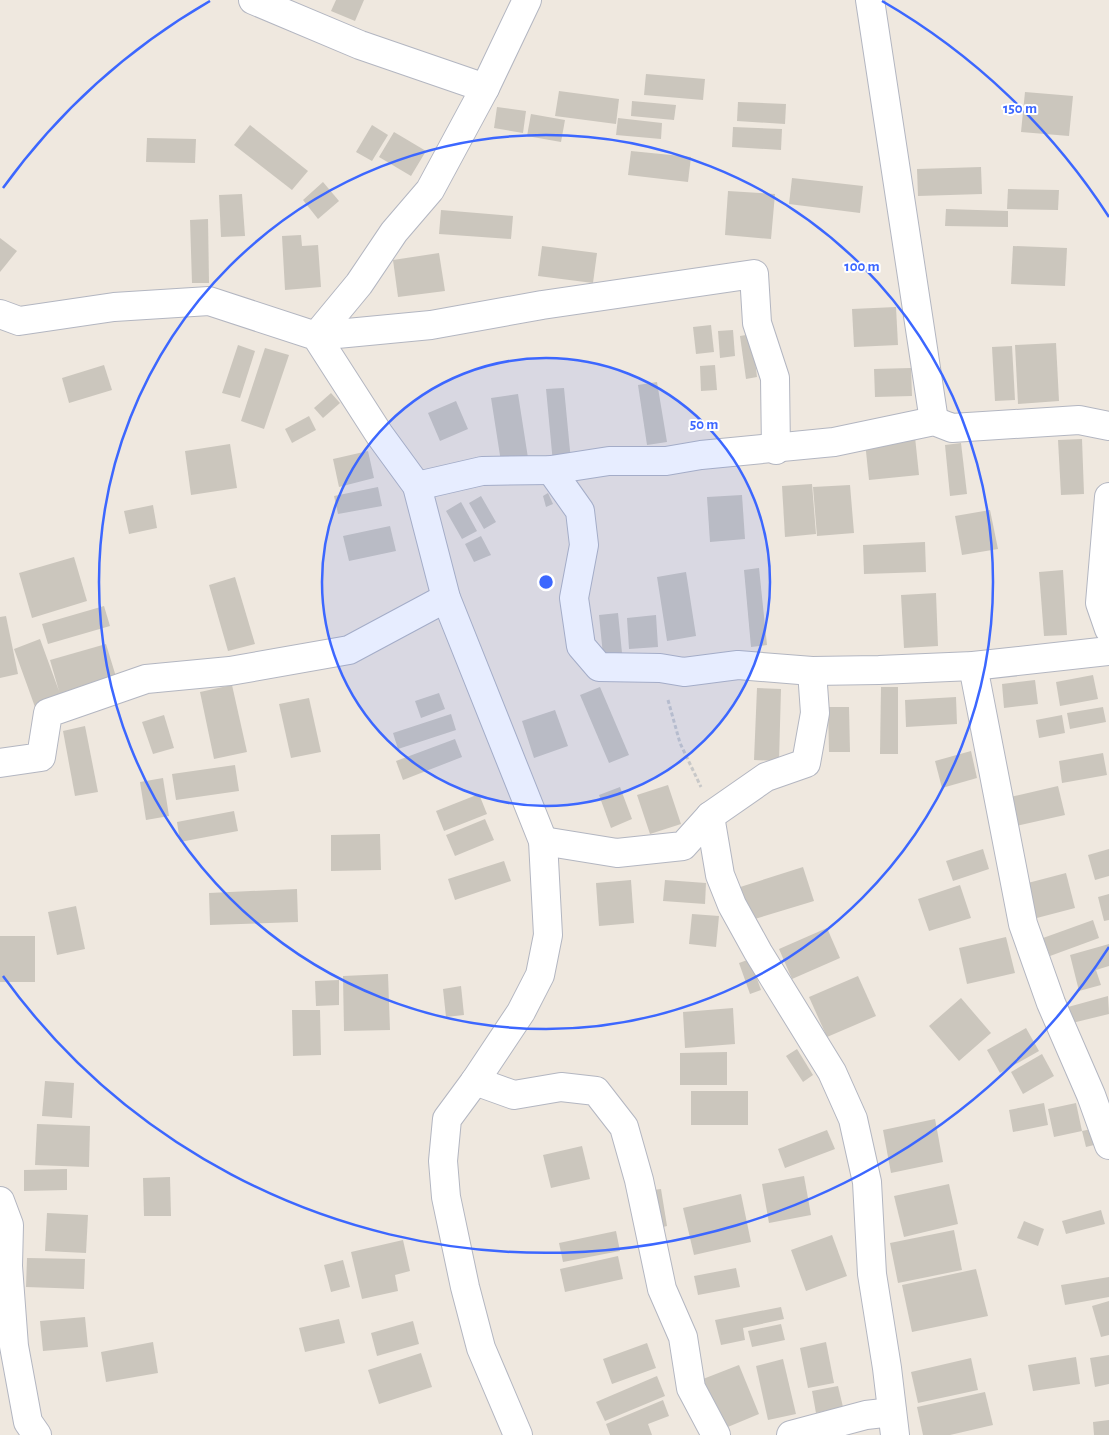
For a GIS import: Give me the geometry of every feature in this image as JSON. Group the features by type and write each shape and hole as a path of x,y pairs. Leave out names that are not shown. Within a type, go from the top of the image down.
{"street":[{"path":"253,0 360,45 485,88"},
{"path":"316,336 359,284 394,232 430,190 485,88 527,0"},
{"path":"870,0 934,421"},
{"path":"0,314 19,321 114,308 209,301 316,336 432,325 542,306 754,274 757,323 775,378 776,450"},
{"path":"316,336 380,434 417,486 446,598 543,842 548,935 540,975 521,1012 447,1119 443,1161 446,1197 465,1287 481,1348 518,1435"},
{"path":"417,486 482,471 551,470 609,461 666,462 701,455 776,450 793,445 834,442 934,421 952,428 1079,420 1109,426"},
{"path":"551,470 580,511 584,545 574,598 580,646 599,667 660,668 684,672 738,665 812,671 973,666 1109,651"},
{"path":"1109,497 1100,603 1109,629"},
{"path":"0,763 41,757 48,713 146,678 230,671 350,650 446,598"},
{"path":"973,666 1023,924 1051,1003 1091,1095 1109,1144"},
{"path":"543,842 617,854 683,846 710,816 766,777 806,762 815,713 812,671"},
{"path":"710,816 720,875 732,905 758,952 832,1072 853,1119 867,1182 872,1274 888,1368 894,1424 866,1415 791,1435"},
{"path":"475,1081 514,1095 562,1087 596,1091 624,1127 640,1180 662,1289 683,1337 691,1388 716,1435"},
{"path":"3,1218 14,1346 28,1422 37,1435"}],"path":[{"path":"660,668 680,743 708,800 710,816"}],"building":[{"path":"336,0 364,0 355,21 331,11"},
{"path":"646,74 705,79 703,100 644,95"},
{"path":"559,91 619,99 616,124 555,116"},
{"path":"1025,92 1073,96 1069,136 1021,132"},
{"path":"632,101 676,105 674,120 631,116"},
{"path":"738,102 786,104 785,124 737,121"},
{"path":"497,107 526,111 523,133 494,128"},
{"path":"531,114 565,120 561,142 527,136"},
{"path":"618,118 662,123 661,139 616,135"},
{"path":"250,125 308,171 292,190 234,145"},
{"path":"372,125 388,135 372,161 356,152"},
{"path":"733,127 782,129 781,150 732,147"},
{"path":"394,132 426,151 411,176 379,157"},
{"path":"147,138 196,139 195,163 146,162"},
{"path":"631,151 691,157 688,182 628,175"},
{"path":"981,167 982,194 918,196 917,169"},
{"path":"792,178 863,186 860,213 789,204"},
{"path":"323,182 339,201 318,219 303,200"},
{"path":"1008,189 1059,190 1058,210 1007,209"},
{"path":"728,191 775,194 771,239 725,235"},
{"path":"242,194 245,236 221,237 219,195"},
{"path":"946,209 1008,211 1008,227 945,226"},
{"path":"441,210 513,216 511,239 439,234"},
{"path":"208,219 209,283 192,283 190,220"},
{"path":"301,235 302,246 318,245 321,287 285,290 282,236"},
{"path":"0,238 17,251 0,272"},
{"path":"542,246 597,253 593,283 538,276"},
{"path":"1013,246 1067,248 1065,286 1011,284"},
{"path":"439,253 445,291 398,297 393,260"},
{"path":"896,307 898,345 854,347 852,309"},
{"path":"711,325 714,352 696,354 693,327"},
{"path":"733,330 735,356 720,358 718,331"},
{"path":"752,334 757,377 746,379 740,336"},
{"path":"1056,343 1059,401 1018,404 1015,345"},
{"path":"238,345 255,351 240,398 222,393"},
{"path":"1012,346 1015,400 995,401 992,347"},
{"path":"265,348 289,355 264,429 241,421"},
{"path":"104,365 112,390 69,403 62,378"},
{"path":"715,365 717,390 701,391 700,366"},
{"path":"911,368 912,396 875,397 874,369"},
{"path":"657,382 667,442 647,445 638,385"},
{"path":"564,388 571,461 553,463 546,389"},
{"path":"331,393 340,403 323,418 314,408"},
{"path":"518,394 528,458 501,462 491,398"},
{"path":"456,401 468,429 440,441 428,413"},
{"path":"309,416 316,430 292,443 285,429"},
{"path":"915,437 919,475 869,480 865,442"},
{"path":"1082,439 1084,494 1061,495 1058,440"},
{"path":"961,443 967,494 950,496 945,445"},
{"path":"230,444 237,488 191,495 185,451"},
{"path":"368,451 374,478 339,487 333,459"},
{"path":"812,484 816,534 785,537 782,486"},
{"path":"850,485 854,533 817,536 813,487"},
{"path":"378,487 382,506 338,514 334,496"},
{"path":"548,493 553,504 546,507 543,496"},
{"path":"742,495 745,539 710,542 707,497"},
{"path":"481,496 496,522 484,529 469,503"},
{"path":"461,502 477,531 462,539 446,511"},
{"path":"153,505 157,528 129,534 124,511"},
{"path":"990,510 998,549 962,555 955,516"},
{"path":"390,526 396,551 349,561 343,536"},
{"path":"481,536 491,555 474,562 465,544"},
{"path":"925,542 926,572 864,574 863,545"},
{"path":"74,557 87,601 32,618 19,573"},
{"path":"759,568 767,645 751,647 744,570"},
{"path":"1063,570 1067,635 1044,636 1039,572"},
{"path":"686,572 696,636 667,641 657,577"},
{"path":"235,577 255,644 228,651 209,585"},
{"path":"936,593 938,646 904,648 901,595"},
{"path":"104,606 110,626 48,644 42,624"},
{"path":"618,613 622,653 603,655 599,615"},
{"path":"656,615 658,647 629,649 627,618"},
{"path":"6,616 18,674 0,678 0,617"},
{"path":"40,639 59,691 50,660 106,644 117,680 35,707 14,649"},
{"path":"1093,675 1098,699 1060,706 1056,682"},
{"path":"1035,680 1038,704 1004,708 1002,684"},
{"path":"232,685 247,752 214,759 200,692"},
{"path":"600,687 629,755 609,763 580,695"},
{"path":"881,687 898,687 898,754 880,754"},
{"path":"757,688 781,689 779,761 754,760"},
{"path":"439,693 445,709 421,718 415,701"},
{"path":"956,697 957,724 906,727 905,700"},
{"path":"309,698 321,752 291,758 279,704"},
{"path":"828,707 849,707 850,752 829,752"},
{"path":"1103,707 1106,722 1070,729 1067,713"},
{"path":"555,710 568,746 534,758 522,721"},
{"path":"451,714 456,730 398,749 393,733"},
{"path":"164,715 174,748 153,754 142,722"},
{"path":"1062,715 1065,733 1039,738 1036,720"},
{"path":"85,726 98,792 75,796 63,731"},
{"path":"455,739 462,757 403,780 396,761"},
{"path":"971,751 977,778 942,788 935,761"},
{"path":"1103,753 1107,775 1062,783 1059,761"},
{"path":"235,765 239,791 176,800 172,774"},
{"path":"163,778 169,816 146,820 140,782"},
{"path":"668,785 681,824 650,834 637,795"},
{"path":"1058,786 1065,815 1016,826 1010,797"},
{"path":"620,787 632,819 611,828 599,795"},
{"path":"479,794 487,814 444,831 436,811"},
{"path":"234,811 238,831 180,842 177,822"},
{"path":"485,819 494,840 455,856 446,835"},
{"path":"380,834 381,870 331,871 331,835"},
{"path":"983,849 989,869 953,881 946,861"},
{"path":"1109,849 1109,876 1095,880 1088,855"},
{"path":"504,861 511,881 455,900 448,879"},
{"path":"803,867 814,901 748,921 737,888"},
{"path":"1066,873 1075,908 1033,919 1024,884"},
{"path":"631,880 634,923 599,926 596,883"},
{"path":"665,880 706,883 705,904 663,901"},
{"path":"960,885 971,918 929,931 918,899"},
{"path":"297,889 298,922 210,925 209,893"},
{"path":"1109,894 1109,920 1104,921 1098,897"},
{"path":"76,906 85,949 57,955 48,912"},
{"path":"692,914 719,916 716,947 689,944"},
{"path":"1093,920 1099,938 1050,956 1043,938"},
{"path":"827,928 840,958 792,979 779,949"},
{"path":"0,936 35,936 35,982 0,982"},
{"path":"1006,937 1015,973 967,984 959,948"},
{"path":"1109,944 1109,966 1096,970 1101,985 1079,991 1070,955"},
{"path":"750,959 761,990 750,994 739,963"},
{"path":"388,974 390,1030 344,1031 343,976"},
{"path":"858,976 876,1016 827,1037 809,997"},
{"path":"339,980 339,1005 316,1006 315,981"},
{"path":"461,986 464,1015 446,1017 443,989"},
{"path":"1108,996 1109,1014 1072,1023 1068,1007"},
{"path":"961,998 991,1033 959,1061 929,1026"},
{"path":"733,1008 735,1044 685,1048 683,1012"},
{"path":"292,1010 320,1010 321,1055 293,1056"},
{"path":"1026,1028 1039,1051 1000,1073 987,1050"},
{"path":"797,1049 813,1075 803,1082 786,1056"},
{"path":"727,1052 727,1085 680,1085 680,1053"},
{"path":"1042,1054 1054,1076 1023,1094 1011,1072"},
{"path":"45,1081 74,1083 72,1118 42,1116"},
{"path":"691,1091 748,1091 748,1125 691,1125"},
{"path":"1044,1103 1048,1125 1013,1132 1009,1110"},
{"path":"1076,1103 1082,1131 1054,1137 1048,1109"},
{"path":"935,1119 943,1162 891,1173 883,1130"},
{"path":"37,1124 90,1126 89,1167 35,1165"},
{"path":"1102,1127 1106,1142 1086,1147 1082,1131"},
{"path":"827,1130 835,1149 785,1168 778,1149"},
{"path":"582,1146 590,1179 551,1188 543,1155"},
{"path":"67,1169 67,1190 24,1191 24,1170"},
{"path":"804,1176 811,1215 769,1223 762,1184"},
{"path":"170,1177 171,1216 144,1216 143,1178"},
{"path":"949,1184 958,1224 904,1237 894,1196"},
{"path":"661,1189 667,1226 659,1228 653,1190"},
{"path":"741,1194 751,1242 694,1255 683,1208"},
{"path":"1101,1210 1105,1224 1066,1234 1062,1221"},
{"path":"47,1213 88,1215 86,1253 45,1251"},
{"path":"1024,1221 1044,1229 1038,1246 1017,1238"},
{"path":"954,1230 962,1270 898,1283 890,1243"},
{"path":"616,1231 620,1251 563,1262 559,1243"},
{"path":"832,1235 847,1276 806,1291 791,1250"},
{"path":"403,1240 410,1271 395,1275 398,1291 362,1299 351,1252"},
{"path":"618,1256 623,1279 565,1292 560,1269"},
{"path":"27,1258 85,1259 84,1289 26,1287"},
{"path":"343,1260 350,1287 331,1292 324,1265"},
{"path":"736,1268 740,1287 698,1295 694,1276"},
{"path":"976,1269 988,1316 912,1332 902,1285"},
{"path":"1109,1277 1109,1297 1065,1305 1061,1285"},
{"path":"1109,1301 1109,1335 1101,1337 1092,1306"},
{"path":"781,1307 784,1319 743,1328 745,1340 721,1345 715,1320"},
{"path":"85,1317 88,1347 43,1351 40,1321"},
{"path":"339,1319 345,1343 305,1352 299,1328"},
{"path":"413,1321 419,1344 377,1356 371,1333"},
{"path":"781,1324 785,1340 752,1347 748,1331"},
{"path":"153,1342 158,1373 106,1382 101,1352"},
{"path":"826,1342 834,1383 808,1388 800,1348"},
{"path":"647,1343 656,1368 612,1384 603,1359"},
{"path":"421,1353 432,1387 379,1404 368,1370"},
{"path":"1109,1355 1109,1384 1095,1387 1090,1358"},
{"path":"1076,1357 1080,1384 1033,1391 1028,1365"},
{"path":"971,1358 978,1390 918,1403 911,1372"},
{"path":"783,1359 796,1414 768,1420 756,1366"},
{"path":"739,1365 759,1414 723,1429 703,1379"},
{"path":"657,1376 665,1396 605,1421 596,1402"},
{"path":"838,1386 843,1407 816,1413 812,1391"},
{"path":"985,1392 993,1425 950,1435 923,1435 917,1407"},
{"path":"663,1400 669,1416 648,1424 652,1435 610,1435 606,1424"},
{"path":"1109,1420 1109,1435 1094,1435 1093,1422"}]}
